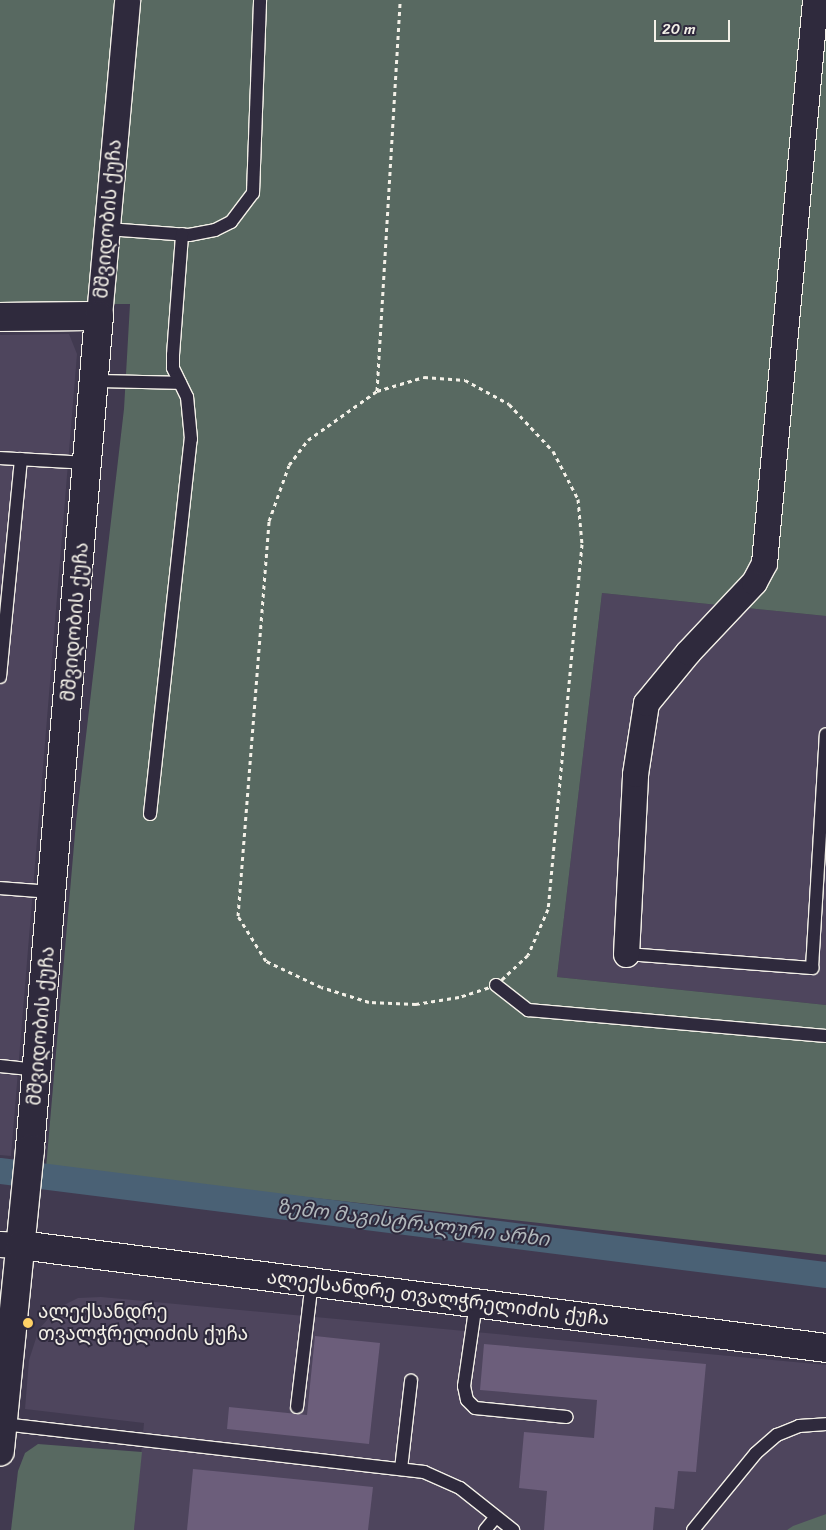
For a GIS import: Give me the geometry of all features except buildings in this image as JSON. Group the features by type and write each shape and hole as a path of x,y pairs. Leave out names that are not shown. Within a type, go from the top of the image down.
{"street":[{"name":"მშვიდობის ქუჩა","path":"0,1452 3,1424 10,1244 22,1213 30,1149 127,0"},
{"path":"626,954 634,774 646,703 688,652 754,582 764,563 815,0"},
{"path":"0,317 100,316"},
{"name":"ალექსანდრე თვალჭრელიძის ქუჩა","path":"10,1244 826,1348"}],"lane":[{"path":"107,230 182,234 216,230 231,222 253,193 260,0"},
{"path":"150,814 191,439 187,397 180,383 173,355 182,234"},
{"path":"94,381 180,383"},
{"path":"0,458 88,463"},
{"path":"0,677 21,459"},
{"path":"626,954 812,968 826,734"},
{"path":"0,888 52,892"},
{"path":"496,985 528,1010 826,1036"},
{"path":"0,1066 37,1070"},
{"path":"297,1407 312,1282"},
{"path":"476,1303 464,1386 467,1400 475,1408 567,1417"},
{"path":"401,1469 411,1381"},
{"path":"3,1424 424,1472 460,1488 513,1530"},
{"path":"692,1530 756,1453 778,1435 799,1426 826,1424"},
{"path":"486,1530 496,1517"}],"path":[{"path":"377,391 400,0"},
{"path":"424,378 465,380 509,404 553,451 578,499 582,544 548,909 528,955 496,985 416,1004 369,1002 321,987 266,961 238,916 269,521 289,466 308,440 377,391 424,378"}],"shaded area":[{"path":"69,334 77,354 11,1156 0,1155 0,335"},
{"path":"602,593 826,616 826,1005 557,977"},
{"path":"101,1297 826,1365 826,1514 787,1530 134,1530 144,1423 25,1409 29,1360 39,1329 58,1308 78,1298"}],"green space":[{"path":"0,0 826,0 826,616 602,593 557,977 826,1005 826,1255 46,1168 76,822 124,409 130,304 0,304"},
{"path":"38,1444 142,1452 134,1530 11,1530 18,1471 25,1453"},
{"path":"826,1514 826,1530 787,1530 793,1526"}],"waterway":[{"name":"ზემო მაგისტრალური არხი","path":"0,1171 826,1275"}],"place":[{"name":"ალექსანდრე თვალჭრელიძის ქუჩა","path":"28,1323"}]}
